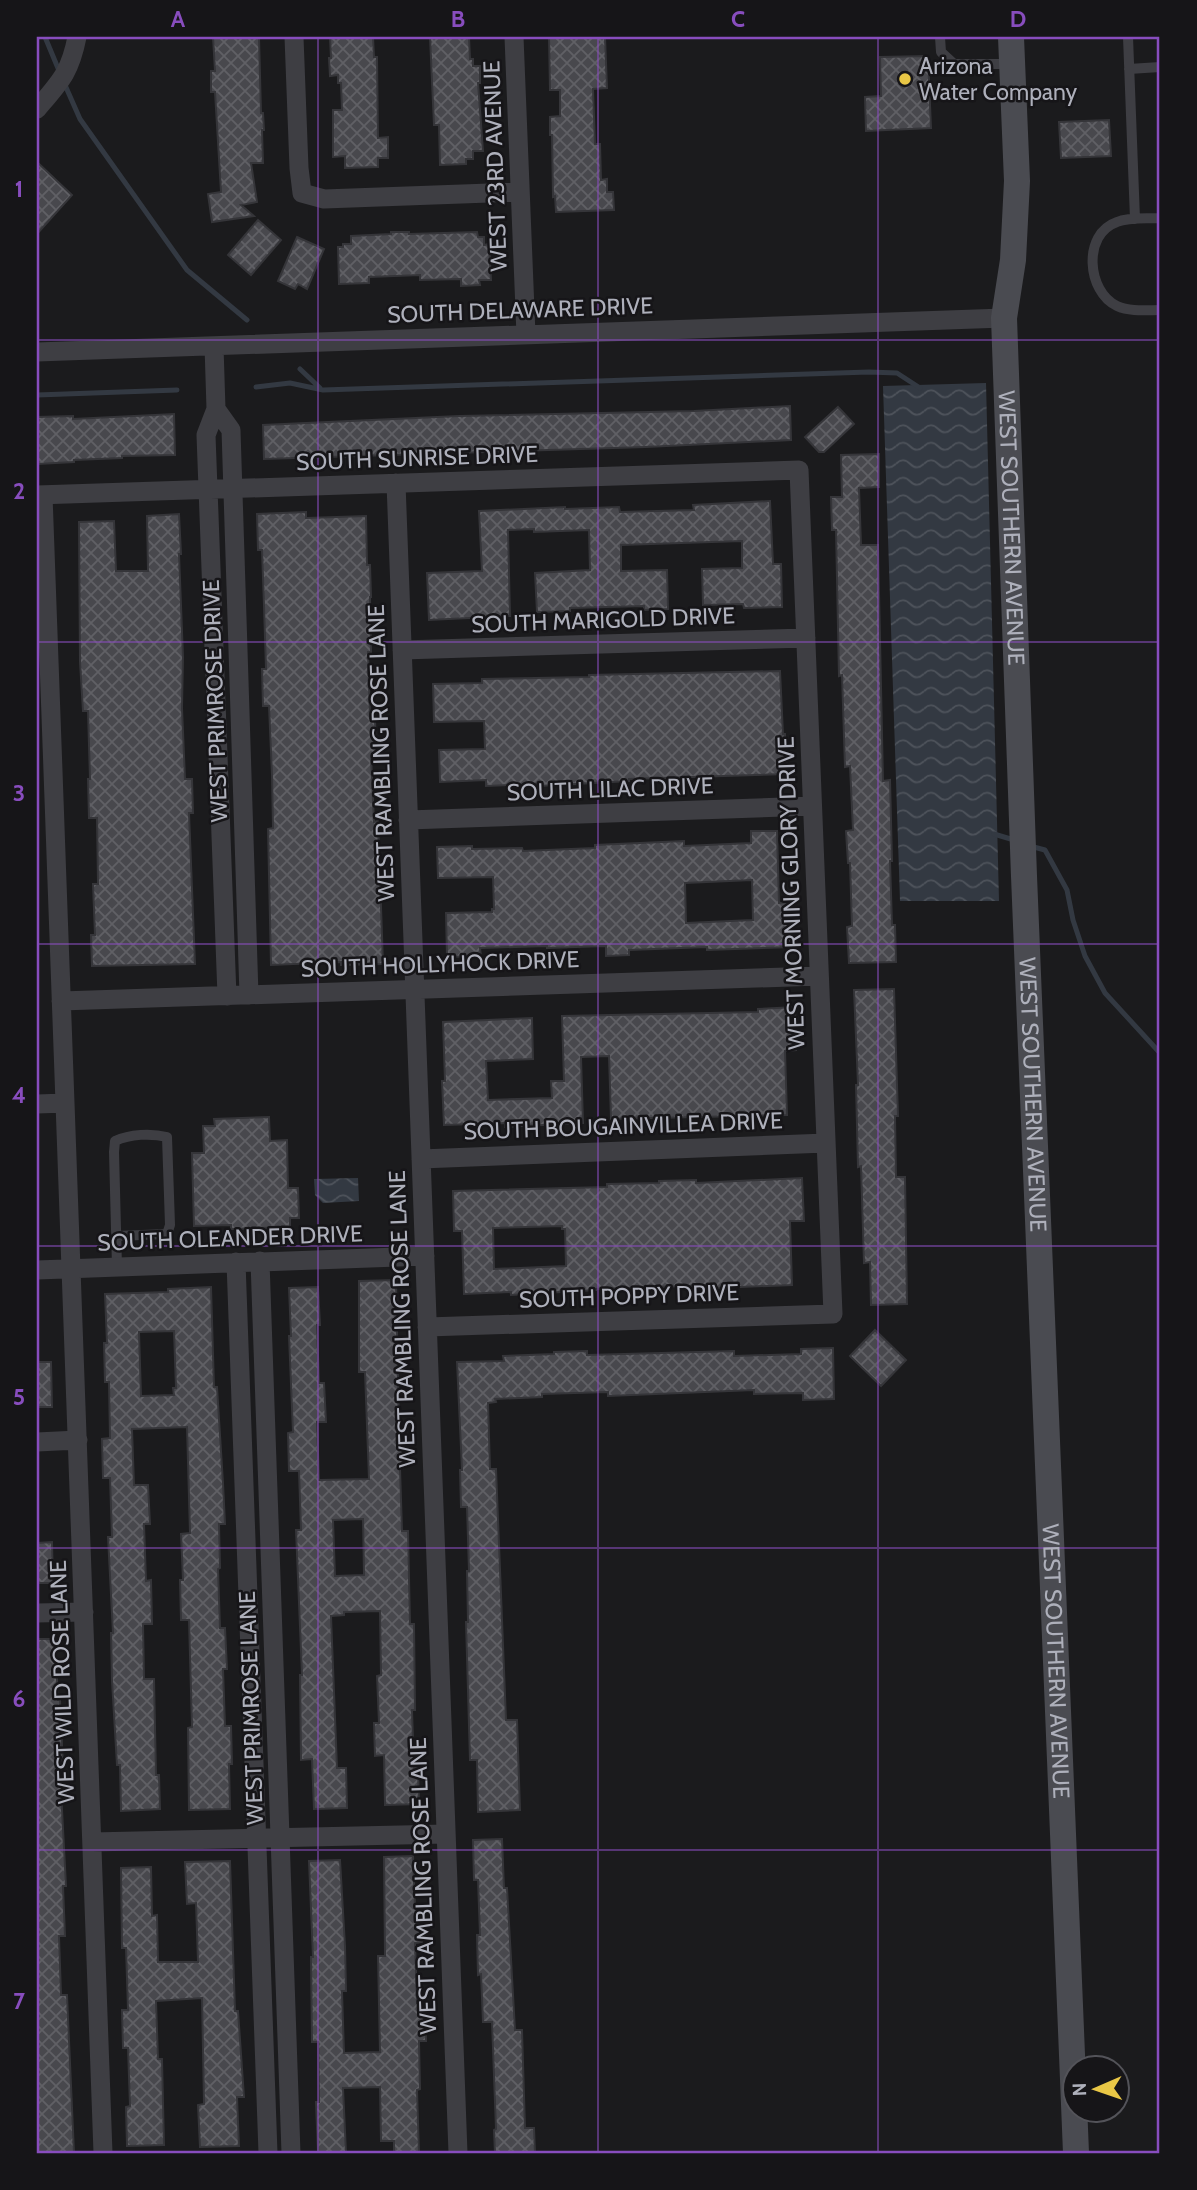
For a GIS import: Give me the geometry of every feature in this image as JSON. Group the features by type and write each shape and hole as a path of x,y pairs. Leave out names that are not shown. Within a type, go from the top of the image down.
{"main road":[{"name":"WEST SOUTHERN AVENUE","path":"1011,37 1017,181 1013,260 1004,318 1076,2153"}],"street":[{"path":"37,109 63,80 77,37"},
{"path":"294,37 302,193 324,199 520,192"},
{"name":"WEST 23RD AVENUE","path":"514,37 526,335"},
{"name":"SOUTH DELAWARE DRIVE","path":"37,352 1004,318"},
{"name":"WEST PRIMROSE DRIVE","path":"214,346 216,410 206,435 227,996"},
{"name":"WEST PRIMROSE DRIVE","path":"216,410 231,430 249,995"},
{"name":"SOUTH SUNRISE DRIVE","path":"40,495 799,470"},
{"name":"WEST MORNING GLORY DRIVE","path":"799,470 833,1314"},
{"name":"WEST RAMBLING ROSE LANE","path":"396,483 458,2153"},
{"name":"WEST WILD ROSE LANE","path":"40,495 103,2153"},
{"name":"SOUTH MARIGOLD DRIVE","path":"402,650 806,638"},
{"name":"SOUTH LILAC DRIVE","path":"408,820 812,806"},
{"name":"SOUTH HOLLYHOCK DRIVE","path":"61,1001 819,976"},
{"path":"37,1104 65,1103"},
{"name":"SOUTH BOUGAINVILLEA DRIVE","path":"421,1159 826,1143"},
{"name":"SOUTH OLEANDER DRIVE","path":"37,1270 425,1256"},
{"name":"WEST PRIMROSE LANE","path":"260,1261 291,2153"},
{"name":"WEST PRIMROSE LANE","path":"236,1262 268,2153"},
{"name":"SOUTH POPPY DRIVE","path":"427,1327 833,1314"},
{"path":"37,1441 78,1440"},
{"path":"244,1466 267,1466"},
{"path":"37,1613 84,1612"},
{"path":"250,1635 273,1634"},
{"path":"92,1842 446,1834"},
{"path":"264,2028 287,2027"}],"lane":[{"path":"940,37 941,52 954,64 1012,64"},
{"path":"1128,37 1135,219"},
{"path":"1129,69 1160,67"},
{"path":"1160,218 1118,221 1107,227 1099,236 1092,251 1097,285 1104,298 1119,307 1160,310"},
{"path":"117,1236 167,1234 170,1225 167,1137 124,1136 114,1141 117,1267"}],"water":[{"path":"986,383 999,901 900,901 883,386"},
{"path":"358,1178 359,1201 323,1203 315,1195 314,1179"}],"building":[{"path":"213,37 259,37 264,130 263,163 251,163 257,202 241,205 254,216 212,222 208,194 221,192 215,92 211,92 211,71 215,71"},
{"path":"330,37 373,37 374,57 377,57 378,138 388,137 388,158 378,158 378,167 345,168 345,156 333,157 333,110 342,110 341,83 338,83 338,75 330,76"},
{"path":"430,37 469,37 470,59 473,59 473,66 480,66 478,83 483,151 473,151 473,159 466,159 466,164 440,165 439,125 434,125"},
{"path":"549,37 605,37 607,88 593,89 595,144 600,144 601,180 607,179 607,192 613,192 614,210 556,212 550,117 560,116 560,90 550,90"},
{"name":"Arizona Water Company","path":"928,56 931,128 866,131 865,97 881,96 880,57"},
{"path":"1109,120 1111,156 1061,158 1059,122"},
{"path":"37,162 72,195 37,234"},
{"path":"258,220 281,240 251,275 228,255"},
{"path":"391,232 477,232 478,237 484,237 484,245 489,244 491,280 479,280 480,285 461,286 461,279 420,280 420,275 369,277 369,283 339,284 338,247 351,244 351,236"},
{"path":"297,237 324,249 307,289 298,284 295,289 278,281"},
{"path":"790,406 791,440 264,459 263,425"},
{"path":"838,407 854,424 824,452 819,452 805,437"},
{"path":"174,414 175,455 122,456 38,464 37,417 73,416 73,419"},
{"path":"879,454 879,487 859,488 861,545 878,545 883,781 890,780 892,925 895,925 896,962 849,963 847,927 852,926 846,831 853,830 850,766 845,767 842,675 839,676 836,530 832,530 831,497 842,497 841,455"},
{"path":"770,501 773,564 781,564 782,607 703,605 702,569 742,568 742,541 621,545 621,571 667,570 668,609 644,610 644,606 570,608 570,611 537,612 535,573 590,570 589,530 534,532 534,529 508,530 510,616 429,620 427,573 482,571 479,511 565,507 619,507 620,512 694,510 693,505"},
{"path":"306,512 306,518 366,516 371,597 371,652 368,652 370,718 375,718 376,755 371,756 374,822 378,821 383,964 341,965 341,962 271,965 268,829 273,828 272,775 269,706 263,706 262,669 266,669 262,550 258,550 257,514"},
{"path":"179,514 182,708 185,779 192,779 193,813 189,813 195,964 92,966 91,935 95,935 93,884 98,884 97,818 89,818 88,711 83,711 80,662 79,522 114,521 116,571 148,571 147,516"},
{"path":"780,671 787,774 629,779 539,786 486,786 486,780 440,782 439,750 485,749 484,721 434,722 433,684 482,683 482,679"},
{"path":"751,831 777,831 779,903 791,902 792,947 629,950 629,955 606,956 606,946 547,946 480,948 481,956 447,957 446,913 492,912 493,877 438,878 437,847 522,848 523,851 684,841 684,846 751,843","holes":["752,880 753,920 686,923 685,883"]},
{"path":"894,989 898,1116 895,1116 896,1177 905,1177 907,1304 871,1305 870,1262 864,1263 861,1166 858,1167 854,990"},
{"path":"795,1007 796,1050 785,1051 787,1115 611,1119 609,1056 581,1057 583,1123 505,1127 505,1123 444,1125 443,1022 532,1018 533,1059 486,1061 488,1100 552,1098 551,1081 564,1081 562,1016 758,1012 758,1009"},
{"path":"269,1117 270,1141 287,1140 288,1188 298,1188 299,1218 290,1218 290,1227 231,1229 231,1225 194,1226 192,1153 204,1153 203,1126 215,1126 214,1119"},
{"path":"802,1178 804,1221 790,1221 792,1285 596,1289 511,1295 511,1292 464,1294 462,1231 454,1231 453,1191 607,1187 607,1184 659,1181 696,1180 696,1183","holes":["562,1226 562,1229 565,1229 566,1266 494,1269 493,1228"]},
{"path":"396,1280 399,1428 402,1428 403,1468 400,1468 402,1531 408,1531 410,1624 414,1624 415,1710 412,1710 414,1768 418,1768 419,1804 385,1805 384,1755 375,1756 374,1723 379,1723 377,1676 381,1675 380,1611 344,1612 344,1615 331,1616 337,1768 346,1768 347,1808 314,1809 312,1759 301,1760 302,1675 296,1530 301,1530 299,1471 289,1471 288,1433 293,1432 289,1288 318,1287 319,1383 324,1383 326,1422 317,1422 319,1480 369,1479 365,1372 359,1372 359,1281","holes":["363,1519 364,1575 335,1576 333,1520"]},
{"path":"211,1287 214,1387 217,1387 225,1524 219,1524 218,1569 220,1628 225,1628 227,1669 223,1669 225,1726 231,1726 230,1809 189,1810 188,1728 192,1727 189,1620 181,1620 180,1580 183,1580 181,1534 190,1533 187,1427 132,1429 134,1485 148,1485 150,1524 144,1524 146,1581 151,1580 152,1624 143,1624 144,1679 154,1679 156,1775 159,1775 160,1809 121,1811 120,1765 117,1765 112,1681 113,1633 108,1537 112,1537 110,1478 103,1478 102,1439 110,1438 109,1382 105,1382 105,1294 168,1292 168,1289","holes":["174,1331 176,1388 173,1388 174,1395 141,1396 139,1332"]},
{"path":"875,1330 906,1360 881,1386 850,1356"},
{"path":"833,1348 834,1399 803,1400 803,1393 754,1394 754,1390 608,1396 608,1392 542,1394 542,1397 495,1399 496,1402 488,1403 490,1469 496,1469 506,1720 517,1720 520,1810 478,1812 477,1760 470,1760 466,1622 469,1571 467,1507 461,1507 457,1362 504,1361 503,1356 554,1352 587,1351 587,1355 734,1351 734,1356 801,1354 801,1349"},
{"path":"37,1362 51,1362 52,1407 37,1407"},
{"path":"52,1542 53,1583 37,1583 37,1543"},
{"path":"37,1639 55,1639 60,1700 66,1886 63,1886 65,1936 59,1936 61,1995 67,1995 74,2153 37,2153"},
{"path":"502,1839 515,2030 522,2030 525,2128 534,2128 535,2153 495,2153 492,2022 483,2022 481,1974 478,1975 478,1880 474,1880 473,1840"},
{"path":"413,1856 415,1907 421,1907 422,1942 415,1943 417,2003 425,2003 426,2041 419,2041 419,2153 394,2153 394,2141 381,2141 380,2087 343,2088 346,2153 318,2153 318,2042 312,2042 313,1957 309,1861 340,1860 346,1991 342,1991 344,2053 380,2052 378,1956 385,1956 384,1857"},
{"path":"230,1861 235,2011 238,2011 244,2097 237,2097 239,2146 200,2147 198,2105 204,2104 202,1998 156,2001 158,2059 162,2059 164,2145 127,2146 126,2107 130,2106 128,2048 123,2048 122,2010 128,2010 126,1948 122,1948 121,1868 151,1867 152,1916 157,1915 158,1962 198,1962 196,1903 187,1904 185,1862"}],"waterway":[{"path":"45,37 60,73"},
{"path":"65,85 80,119 187,270 247,320"},
{"path":"300,369 320,388"},
{"path":"256,387 290,383 323,390 869,372 897,373 920,388"},
{"path":"37,395 177,390"},
{"path":"994,834 1014,840"},
{"path":"1030,846 1045,850 1067,890 1073,920 1085,956 1105,993 1160,1053"}],"place":[{"name":"Arizona Water Company","path":"905,79"}]}
